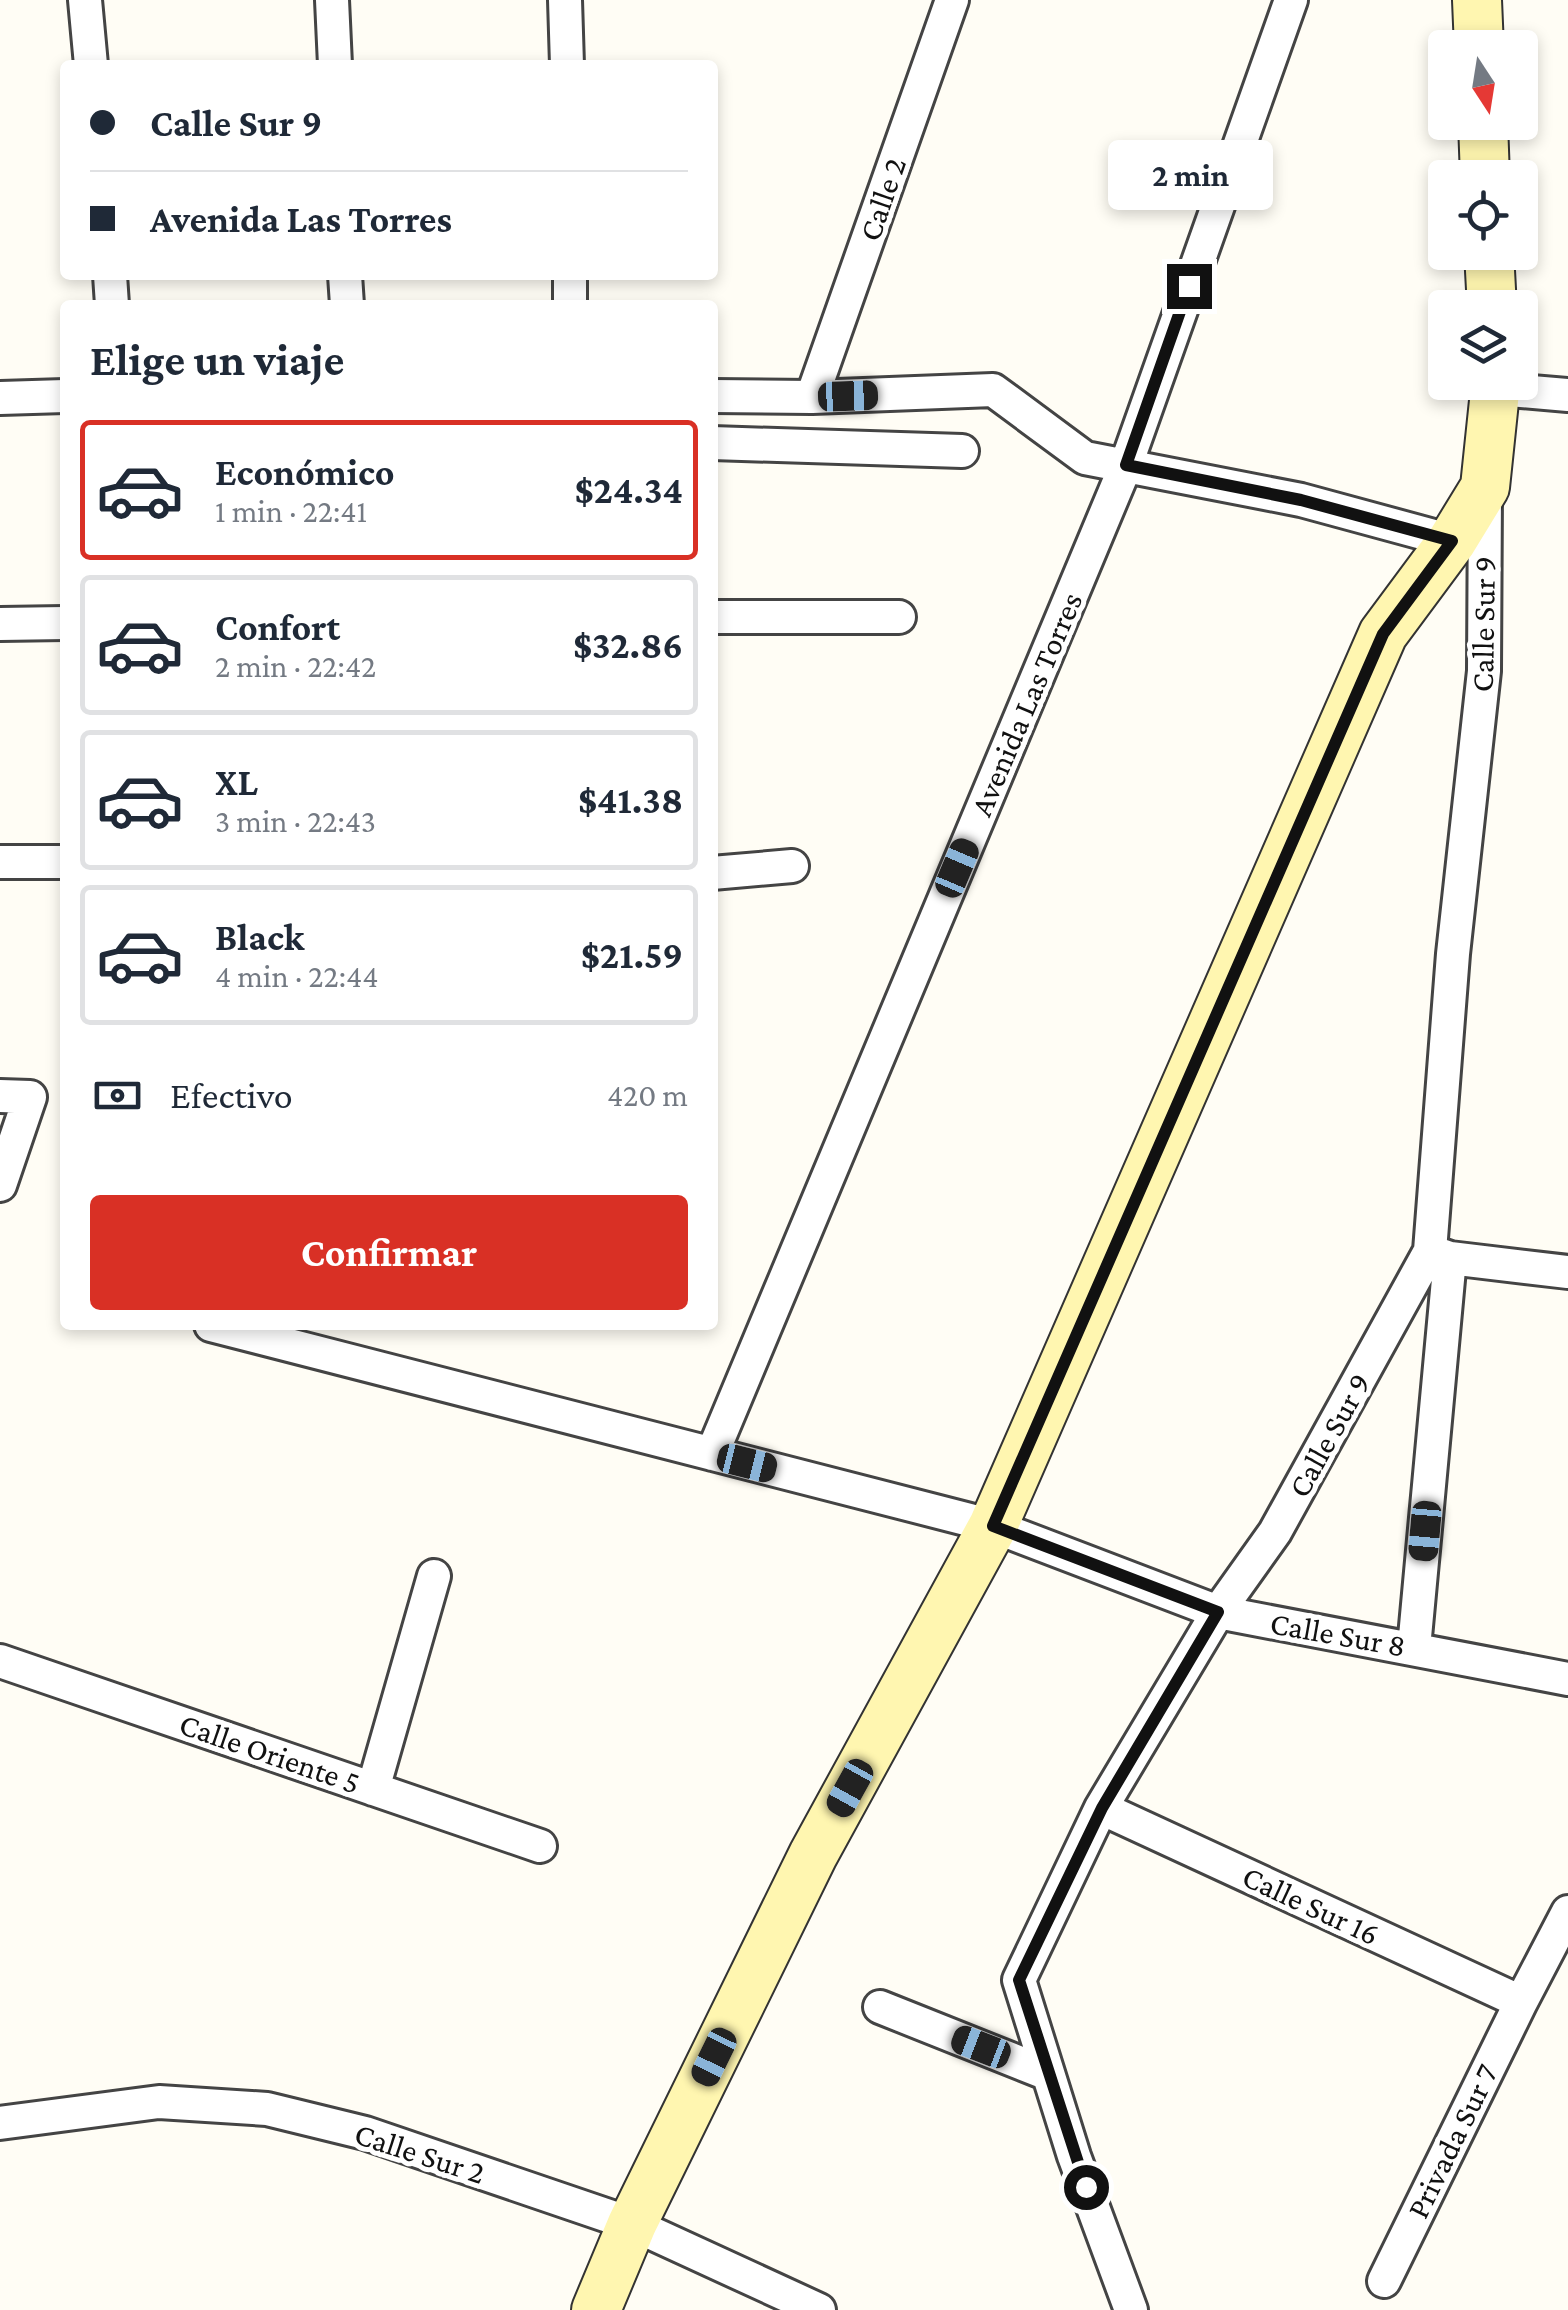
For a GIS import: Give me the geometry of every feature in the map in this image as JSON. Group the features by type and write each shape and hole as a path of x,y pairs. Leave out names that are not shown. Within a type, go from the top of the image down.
{"main road":[{"path":"1476,0 1478,30"},
{"path":"596,2310 632,2224 813,1856 993,1526 1383,634 1452,541 1485,488 1494,400"}],"street":[{"path":"86,0 91,60"},
{"path":"332,0 335,60"},
{"path":"565,0 567,60"},
{"name":"Calle 2","path":"812,397 952,0"},
{"name":"Avenida Las Torres","path":"712,1454 1126,465 1291,0"},
{"path":"718,396 812,397 993,390 1086,458 1301,500 1452,541"},
{"path":"1538,391 1568,395"},
{"path":"0,398 60,396"},
{"path":"718,443 962,451"},
{"name":"Calle Sur 9","path":"1132,2310 1074,2156 1019,1980 1102,1808 1218,1612 1275,1532 1440,1254 1453,954 1484,671 1485,488"},
{"path":"718,617 899,617"},
{"path":"0,624 60,624"},
{"path":"0,862 60,862"},
{"path":"718,872 792,866"},
{"path":"0,1096 30,1097 0,1184"},
{"path":"1414,1648 1440,1254 1568,1272"},
{"name":"Calle Sur 8","path":"230,1330 993,1526 1218,1612 1568,1678"},
{"path":"373,1789 434,1576"},
{"name":"Calle Oriente 5","path":"0,1661 540,1846"},
{"name":"Calle Sur 16","path":"1102,1808 1520,2002"},
{"name":"Privada Sur 7","path":"1384,2281 1568,1912"},
{"path":"880,2007 1048,2074"},
{"name":"Calle Sur 2","path":"0,2122 159,2102 267,2109 365,2133 632,2224 818,2310"}],"route":[{"path":"1086,2187 1019,1980 1102,1808 1218,1612 993,1526 1383,634 1452,541 1301,500 1126,465 1189,286"}]}
